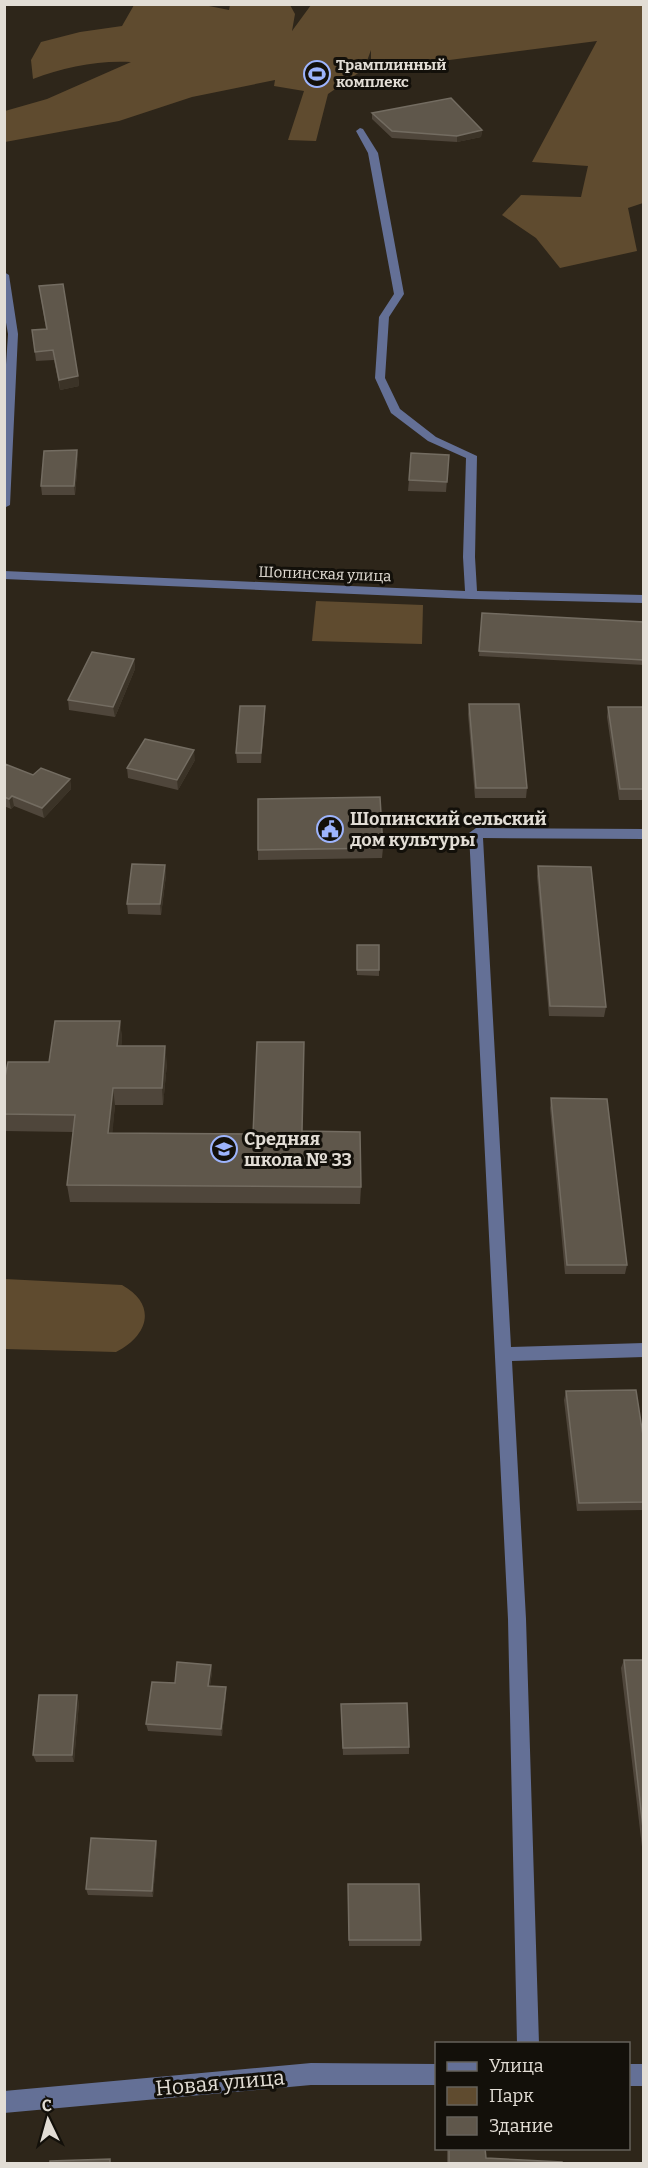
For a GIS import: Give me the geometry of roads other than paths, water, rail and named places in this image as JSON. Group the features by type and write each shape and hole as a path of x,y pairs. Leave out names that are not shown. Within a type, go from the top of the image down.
{"street":[{"path":"360,131 373,153 399,294 384,317 380,378 395,411 432,439 472,456 469,557 471,596"},
{"path":"4,275 13,334 4,505"},
{"name":"Шопинская улица","path":"4,575 471,596 644,599"},
{"path":"528,2042 517,1619 476,833 644,834"},
{"path":"504,1354 644,1350"},
{"name":"Новая улица","path":"4,2102 311,2074 435,2075"}],"place":[{"name":"Трамплинный комплекс","path":"317,74"},
{"name":"Шопинский сельский дом культуры","path":"330,829"},
{"name":"Средняя школа № 33","path":"224,1149"}]}
